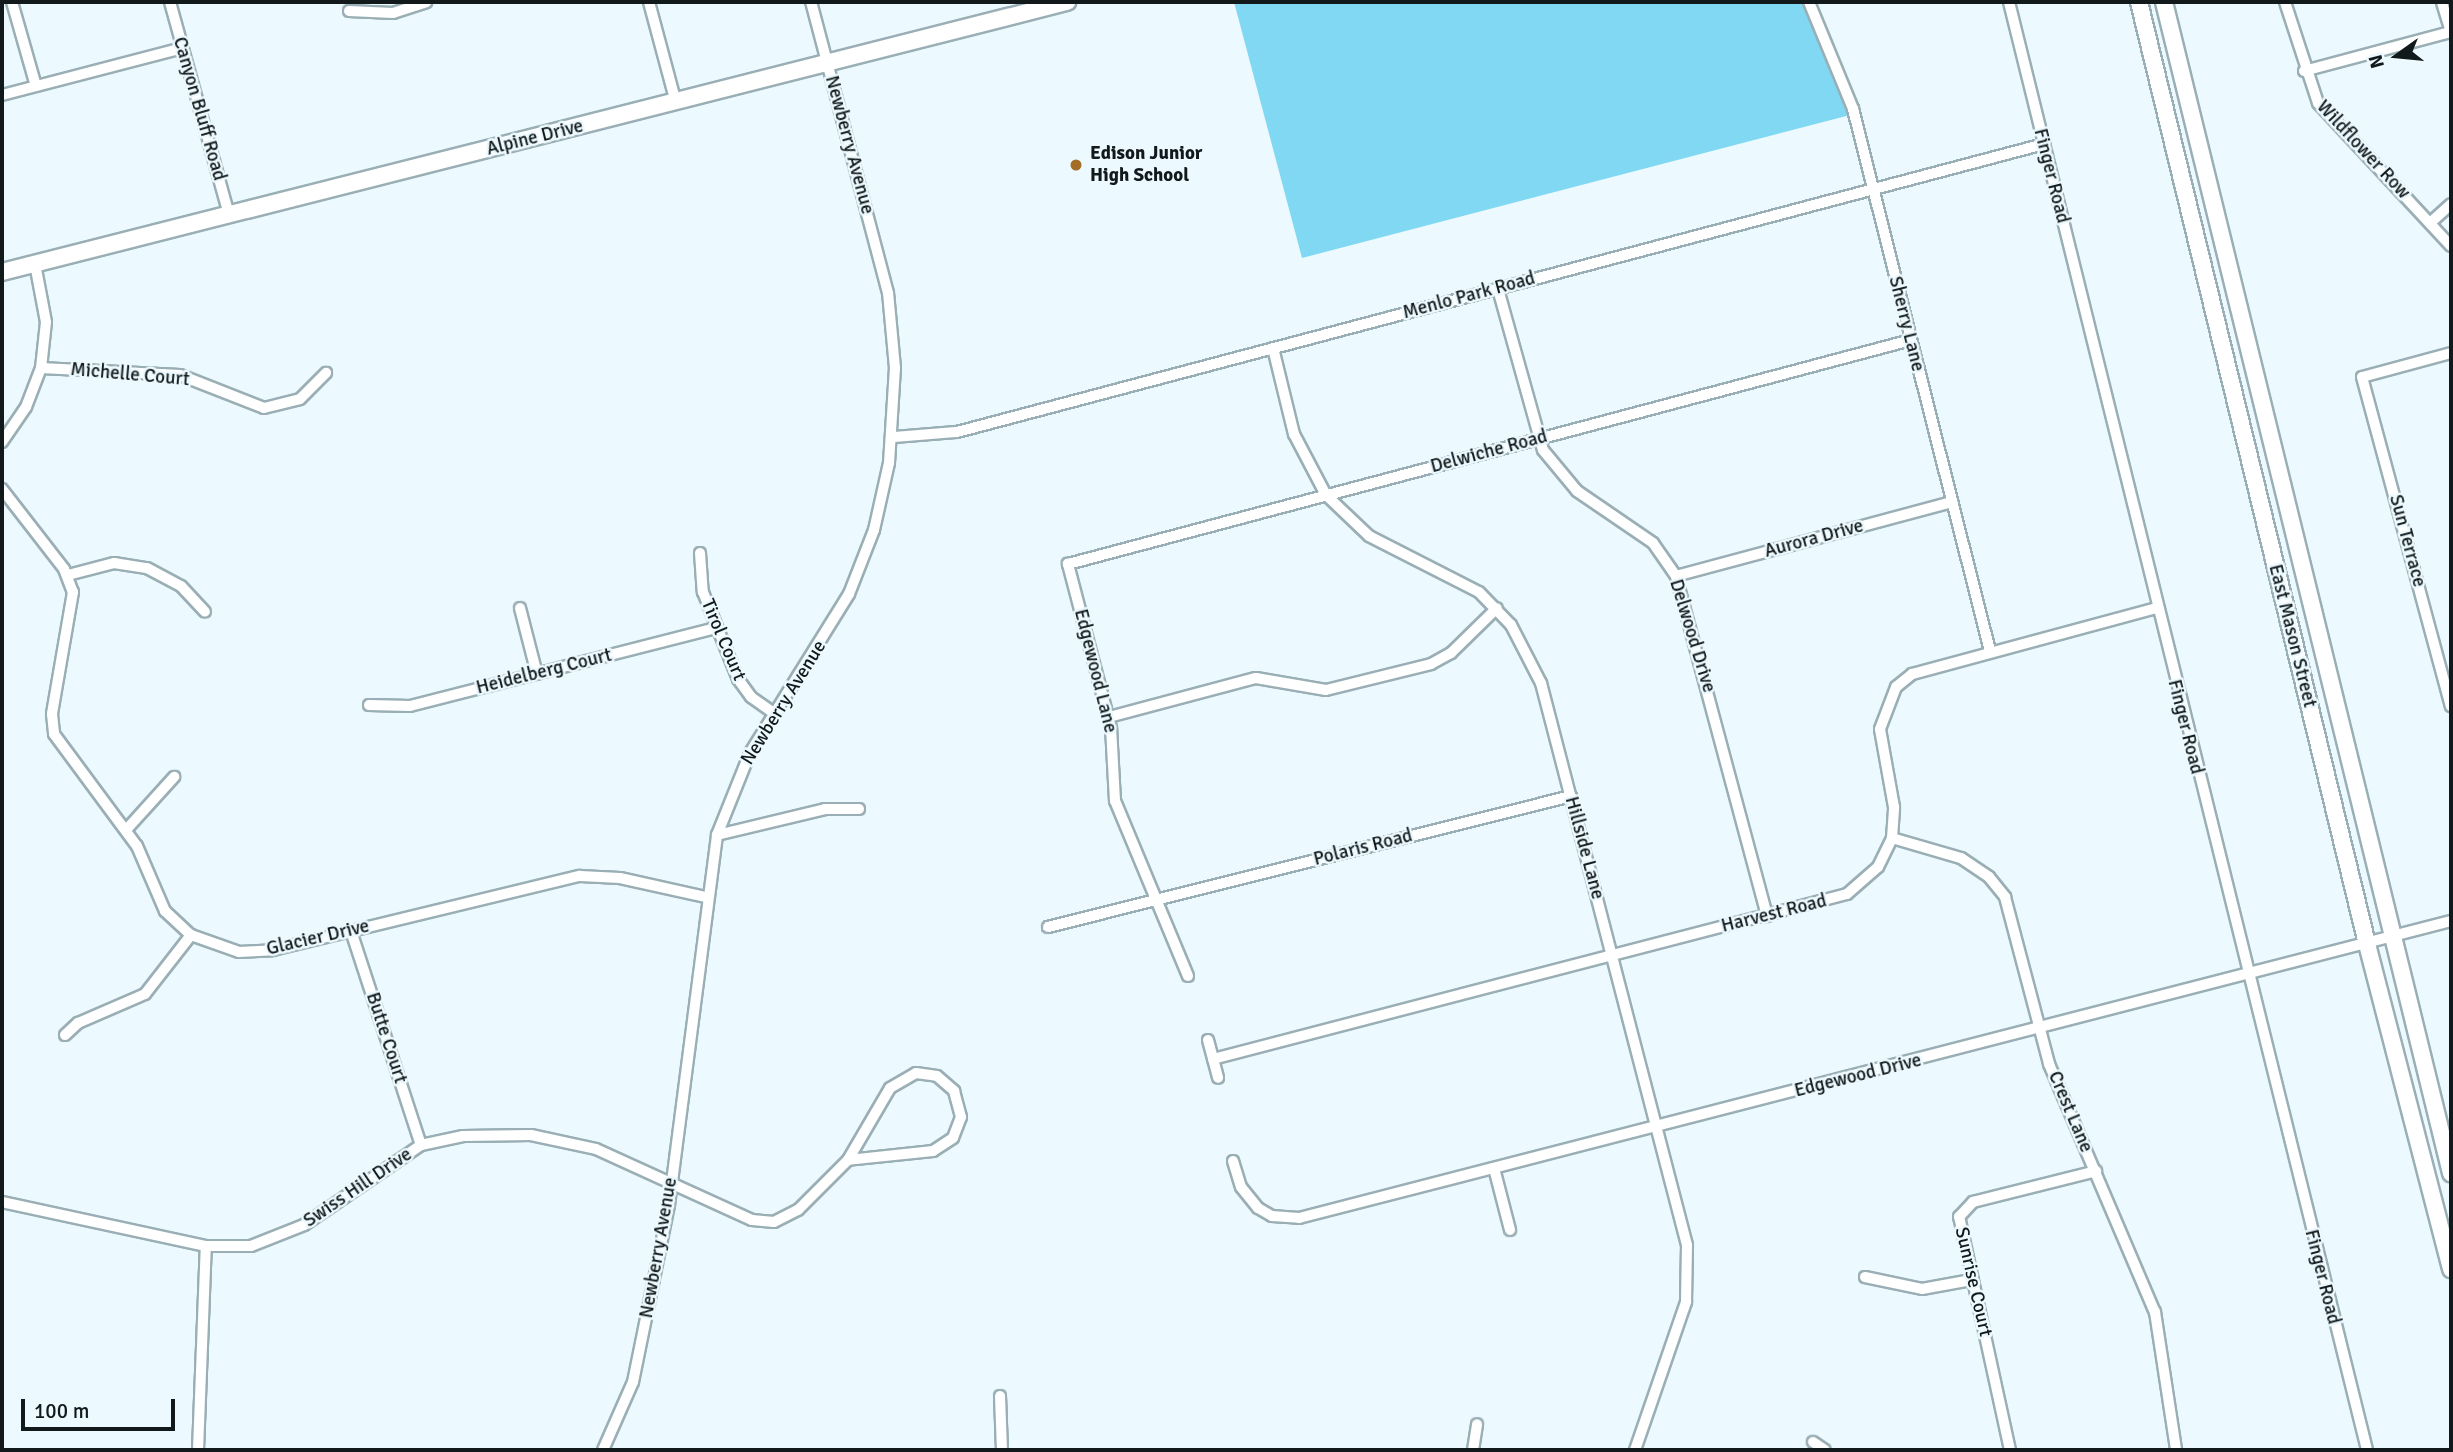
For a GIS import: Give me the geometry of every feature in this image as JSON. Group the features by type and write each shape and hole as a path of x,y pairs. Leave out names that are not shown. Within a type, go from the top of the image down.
{"main road":[{"name":"Alpine Drive","path":"2,272 1067,2"},
{"name":"East Mason Street","path":"2139,2 2367,944 2451,1269"},
{"name":"East Mason Street","path":"2164,2 2451,1173"}],"street":[{"path":"12,2 36,86"},
{"name":"Canyon Bluff Road","path":"170,2 229,215"},
{"path":"349,11 393,13 426,2"},
{"path":"649,2 677,103"},
{"name":"Newberry Avenue","path":"603,1450 633,1382 671,1183 706,897 717,835 738,777 774,713 849,594 874,530 893,437 895,368 888,293 811,2"},
{"name":"Sherry Lane","path":"1809,2 1845,83 1990,650"},
{"name":"Finger Road","path":"2009,2 2246,977 2367,1450"},
{"name":"Wildflower Row","path":"2285,2 2304,71 2318,103 2451,246"},
{"path":"2304,71 2451,32 2442,2"},
{"path":"2,95 182,48"},
{"name":"Menlo Park Road","path":"893,437 957,432 2044,144"},
{"path":"2430,223 2451,204"},
{"path":"2,442 26,407 41,368 46,322 35,264"},
{"name":"Delwood Drive","path":"1498,289 1537,440 1565,480 1639,529 1676,576 1767,916"},
{"name":"Delwiche Road","path":"1068,564 1910,340"},
{"name":"Hillside Lane","path":"1273,348 1294,434 1326,495 1369,536 1460,579 1497,608 1533,661 1571,796 1685,1238 1688,1282 1681,1322 1635,1450"},
{"name":"Sun Terrace","path":"2451,353 2362,377 2451,706"},
{"name":"Michelle Court","path":"41,368 180,375 264,408 300,399 326,373"},
{"path":"2,489 68,575 114,563 147,569 181,586 205,612"},
{"name":"Aurora Drive","path":"1676,576 1952,502"},
{"name":"Tirol Court","path":"700,553 703,592 745,690 774,713"},
{"name":"Edgewood Lane","path":"1068,564 1109,717 1115,801 1188,975"},
{"name":"Glacier Drive","path":"68,575 73,601 52,714 54,734 126,830 156,896 191,935 222,949 255,953 580,876 620,878 706,897"},
{"path":"520,608 537,674"},
{"path":"1109,717 1256,678 1326,690 1431,664 1451,653 1497,608"},
{"name":"Harvest Road","path":"1213,1059 1835,899 1858,887 1878,867 1892,838 1894,807 1880,737 1885,706 1912,674 1990,650 2157,608"},
{"name":"Heidelberg Court","path":"369,705 410,706 718,628"},
{"path":"126,830 174,777"},
{"name":"Polaris Road","path":"1048,927 1571,796"},
{"path":"717,835 825,808 859,809"},
{"name":"Crest Lane","path":"1892,838 1961,859 1997,886 2011,911 2040,1029 2059,1092 2096,1171 2155,1311 2176,1450"},
{"name":"Edgewood Drive","path":"1233,1161 1248,1199 1264,1212 1299,1218 2246,977 2451,921"},
{"name":"Butte Court","path":"351,931 421,1144"},
{"path":"65,1035 78,1023 145,994 191,935"},
{"path":"1208,1041 1218,1078"},
{"name":"Swiss Hill Drive","path":"2,1202 206,1246 251,1246 286,1235 421,1144 463,1136 556,1138 596,1149 752,1220 774,1222 797,1210 848,1160 897,1081 927,1073 954,1091 961,1106 958,1129 940,1148 848,1160"},
{"path":"1494,1168 1510,1230"},
{"name":"Sunrise Court","path":"2010,1450 1958,1230 1967,1206 2096,1171"},
{"path":"198,1450 206,1246"},
{"path":"1865,1277 1922,1289 1971,1280"},
{"path":"1000,1396 1002,1450"},
{"path":"1473,1450 1477,1424"},
{"path":"1813,1442 1825,1450"}],"shaded area":[{"path":"1234,2 1809,2 1854,114 1302,258"}],"place":[{"name":"Edison Junior High School","path":"1076,165"}]}
